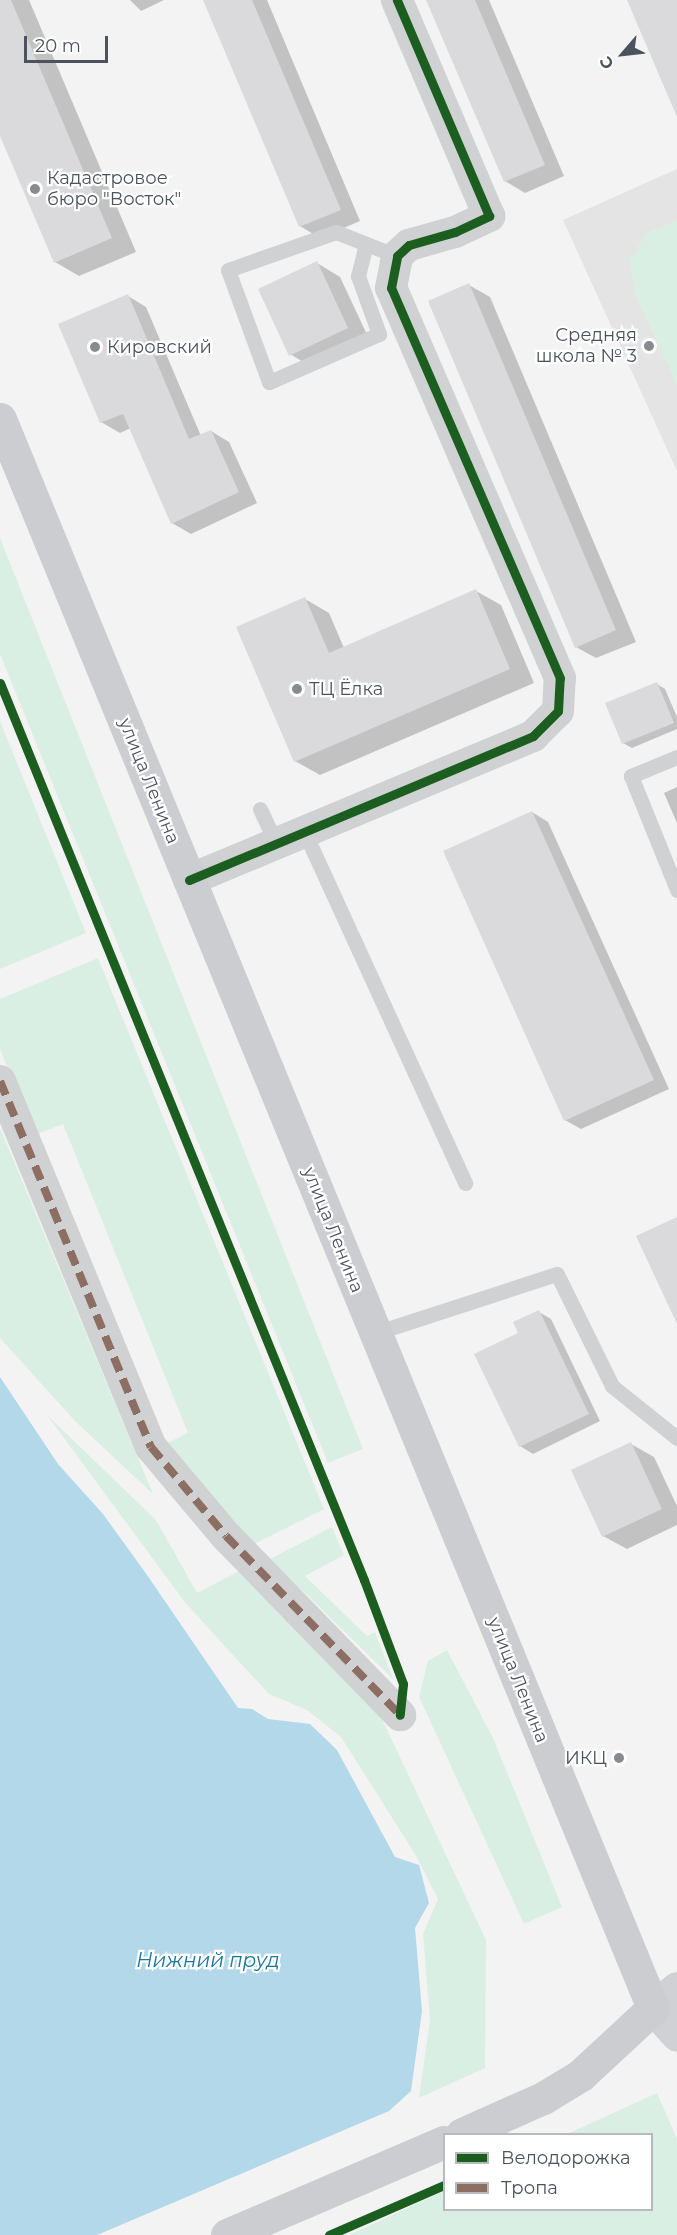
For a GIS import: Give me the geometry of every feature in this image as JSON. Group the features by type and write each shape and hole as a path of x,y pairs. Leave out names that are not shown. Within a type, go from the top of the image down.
{"main road":[{"name":"улица Ленина","path":"0,419 375,1333 665,1998"},
{"path":"464,2133 504,2116 581,2075 665,1998"},
{"path":"227,2235 443,2142"}],"street":[{"path":"189,880 533,736 558,711 560,678 391,288 397,256 409,245 455,232 489,216 396,0"},
{"path":"0,1081 151,1447 226,1536 400,1715"},
{"name":"улица Ленина","path":"665,1998 677,2035"}],"lane":[{"path":"366,244 358,276 379,334 269,382 228,270 336,232 397,256"},
{"path":"677,757 631,776 677,890"},
{"path":"260,809 276,844"},
{"path":"305,833 465,1183"},
{"path":"375,1333 556,1274 612,1386 677,1438"}],"shaded area":[{"name":"Средняя школа № 3","path":"677,169 677,471 563,220"}],"green space":[{"path":"677,220 677,385 634,292 630,260 647,233"},
{"path":"0,538 363,1449 328,1463 0,654"},
{"path":"0,721 86,933 0,969"},
{"path":"98,958 324,1509 254,1544 163,1445 188,1433 63,1124 35,1135 0,1049 0,999"},
{"path":"0,1128 153,1494 75,1421 0,1338"},
{"path":"47,1415 156,1520 197,1593 241,1570 375,1704 486,1940 485,2068 419,2098 430,2020 423,1934 438,1899 415,1854 341,1737 307,1710 269,1694 220,1641 184,1601"},
{"path":"332,1527 344,1555 305,1576 367,1636 375,1632 393,1679 270,1559"},
{"path":"447,1650 493,1738 562,1907 524,1924 419,1697 428,1661"},
{"path":"657,2093 677,2139 677,2235 349,2235 443,2191 443,2211 653,2211 653,2133 569,2133"}],"water":[{"name":"Нижний пруд","path":"0,1377 58,1464 103,1514 147,1575 238,1708 252,1709 268,1719 310,1724 337,1750 395,1857 419,1865 429,1903 415,1928 422,2011 411,2091 389,2111 97,2235 0,2235"}],"building":[{"path":"0,0 11,0 112,238 54,263 0,136"},
{"path":"203,0 252,0 341,210 299,227"},
{"path":"426,0 475,0 545,165 504,182"},
{"path":"627,0 677,0 677,117"},
{"path":"317,261 348,328 289,356 258,289"},
{"path":"469,283 616,630 575,648 428,301"},
{"path":"128,294 189,439 211,430 239,492 171,524 123,414 100,423 58,324"},
{"path":"476,589 510,669 294,762 236,627 305,597 329,653"},
{"path":"657,682 674,723 622,744 605,703"},
{"path":"532,811 654,1080 564,1121 443,851"},
{"path":"677,1217 677,1324 636,1236"},
{"path":"539,1310 589,1414 519,1447 474,1354 518,1333 513,1322"},
{"path":"631,1442 662,1509 602,1537 571,1470"}],"marked path":[{"path":"0,1081 151,1447 226,1536 400,1715"}],"cycle path":[{"path":"189,880 533,736 558,711 560,678 391,288 397,256 409,245 455,232 489,216 397,0"},
{"path":"0,683 364,1580 403,1684 400,1715"},
{"path":"329,2235 443,2185"}],"place":[{"name":"Кадастровое бюро \"Восток\"","path":"35,189"},
{"name":"Средняя школа № 3","path":"649,346"},
{"name":"Кировский","path":"95,347"},
{"name":"ТЦ Ёлка","path":"297,689"},
{"name":"ИКЦ","path":"619,1758"}]}
